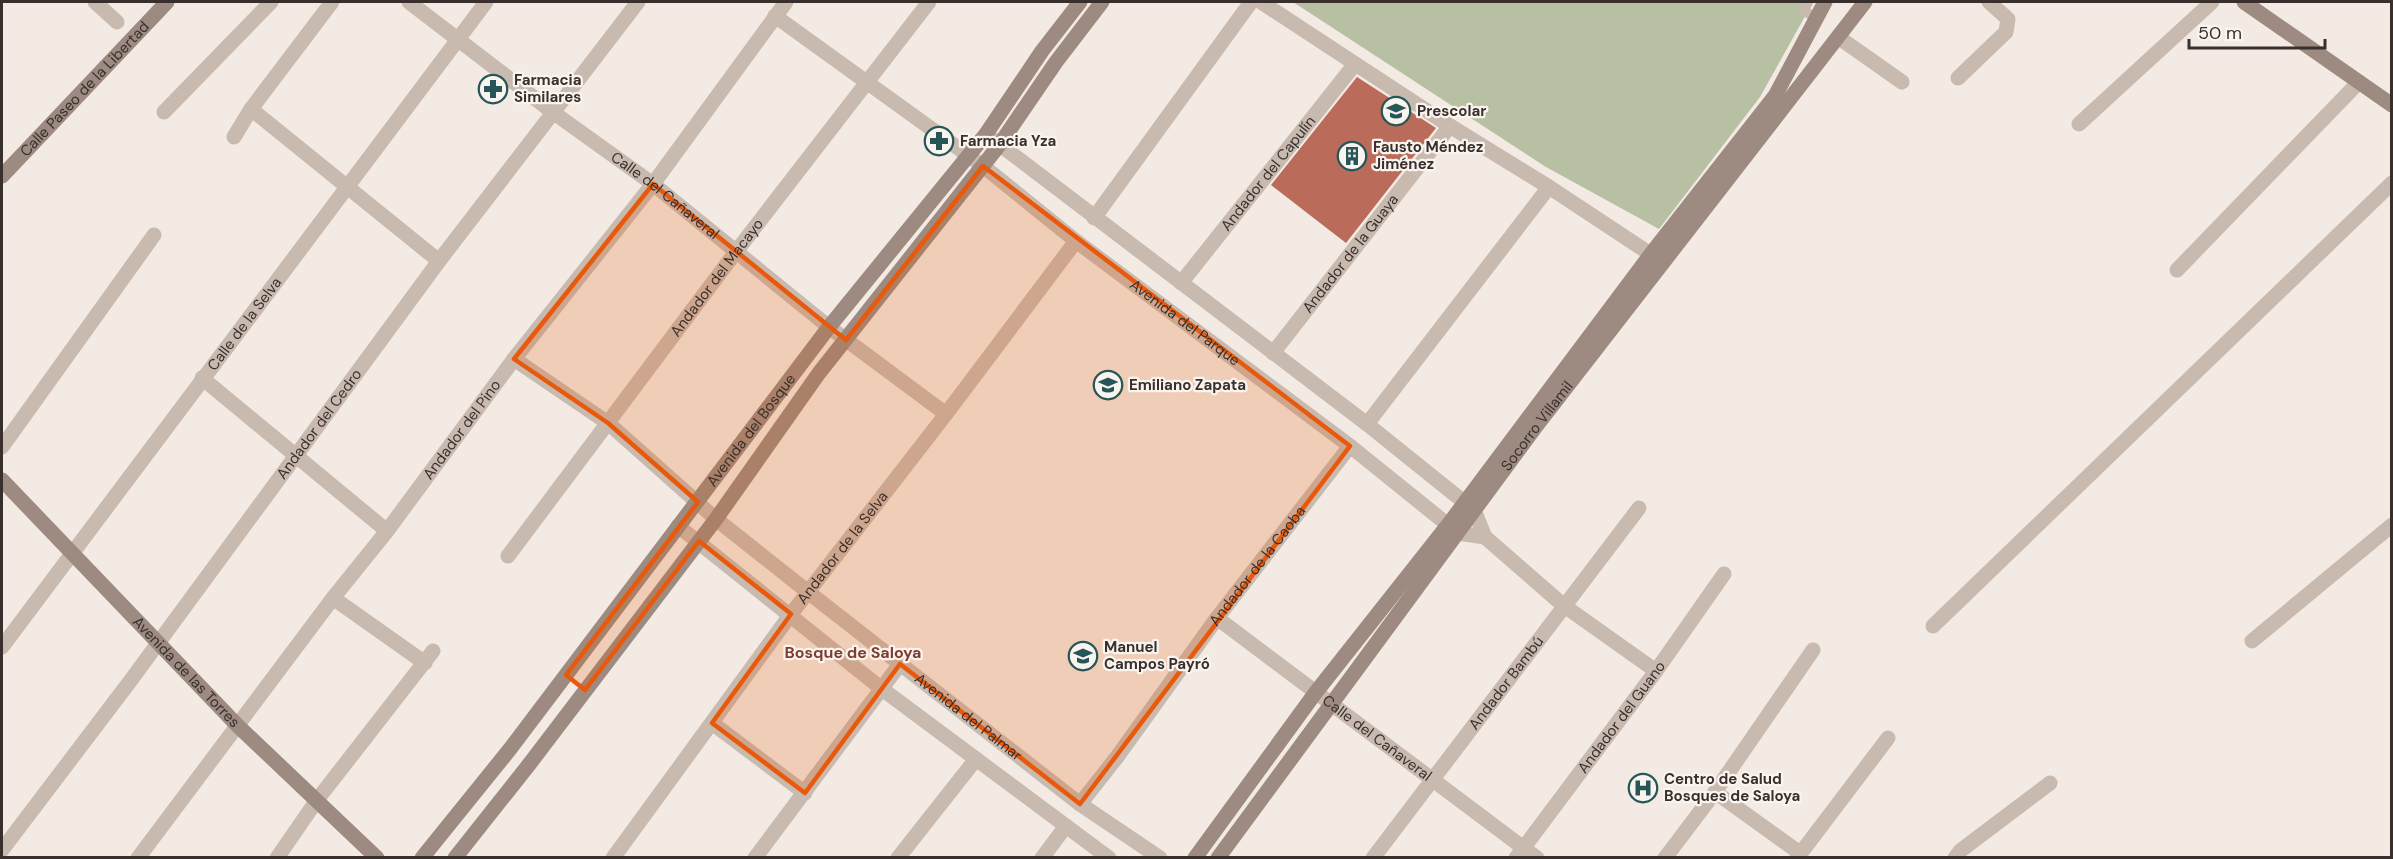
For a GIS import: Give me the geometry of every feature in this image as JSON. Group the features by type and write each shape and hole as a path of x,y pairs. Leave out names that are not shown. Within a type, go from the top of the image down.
{"street":[{"path":"95,2 117,22"},
{"name":"Calle Paseo de la Libertad","path":"2,176 167,2"},
{"path":"164,112 271,2"},
{"path":"234,137 251,109 332,2"},
{"name":"Calle del Cañaveral","path":"409,2 653,184 735,253 829,327 946,414"},
{"name":"Calle de la Selva","path":"2,647 486,2"},
{"name":"Andador del Cedro","path":"2,850 131,680 439,261 638,2"},
{"name":"Andador del Pino","path":"138,858 333,598 387,531 514,359 653,184 786,2"},
{"name":"Andador del Macayo","path":"508,556 735,253 929,2"},
{"name":"Avenida del Bosque","path":"422,858 510,749 829,327 986,134 1042,51 1080,2"},
{"name":"Avenida del Bosque","path":"454,858 716,519 819,373 1000,144 1056,62 1102,2"},
{"path":"1094,218 1251,2"},
{"path":"1261,2 1658,258"},
{"name":"Socorro Villamil","path":"1218,858 1331,703 1453,529 1534,429 1775,96 1825,2"},
{"name":"Socorro Villamil","path":"1658,258 1865,2"},
{"path":"1958,78 2006,32 2008,19 1989,2"},
{"path":"2079,124 2212,2"},
{"path":"2244,2 2391,105"},
{"name":"Avenida del Parque","path":"775,16 983,166 1076,241 1350,446 1453,529"},
{"path":"1839,37 1902,81"},
{"name":"Andador del Capulín","path":"1181,284 1354,64"},
{"path":"2177,270 2359,82"},
{"path":"251,109 439,261"},
{"name":"Andador de la Guaya","path":"1274,353 1450,126"},
{"name":"Avenida del Parque","path":"986,134 1367,424 1470,506"},
{"path":"1933,626 2391,183"},
{"path":"1367,424 1549,187"},
{"path":"2,447 154,235"},
{"name":"Andador de la Selva","path":"613,858 791,614 1076,241"},
{"name":"Avenida del Palmar","path":"514,359 608,423 716,519 808,592 1080,804 1160,858"},
{"path":"202,378 387,531"},
{"name":"Andador de la Caoba","path":"1080,804 1117,757 1217,618 1350,446"},
{"name":"Avenida de las Torres","path":"2,480 237,725 377,858"},
{"path":"1470,506 1485,537 1563,605 1656,671"},
{"name":"Andador Bambú","path":"1373,858 1563,605 1639,508"},
{"path":"2252,641 2391,525"},
{"name":"Avenida del Palmar","path":"678,526 882,689 1109,858"},
{"path":"1453,529 1485,537"},
{"name":"Socorro Villamil","path":"1195,858 1316,692 1453,529"},
{"name":"Andador del Guano","path":"1520,853 1656,671 1724,574"},
{"path":"277,858 317,800 429,657 333,598"},
{"name":"Calle del Cañaveral","path":"1217,618 1432,779 1520,853 1537,858"},
{"path":"1665,858 1715,792 1813,650"},
{"path":"755,858 900,664"},
{"path":"566,675 585,690"},
{"path":"712,723 805,793"},
{"path":"1715,792 1798,856 1888,738"},
{"path":"898,858 976,759"},
{"path":"1955,858 1960,851 2050,783"},
{"path":"1042,858 1066,826"}],"lane":[{"path":"1808,2 1804,10 1816,19"}],"highlighted area":[{"path":"983,166 1350,446 1080,804 900,664 805,793 712,723 791,614 699,541 585,690 566,675 698,502 608,423 514,359 653,184 846,340"}],"green space":[{"path":"1293,2 1813,2 1760,97 1659,229 1546,167"}],"building":[{"name":"Fausto Méndez Jiménez","path":"1357,77 1436,128 1346,243 1271,185"}],"place":[{"name":"Farmacia Similares","path":"493,89"},
{"name":"Prescolar","path":"1396,111"},
{"name":"Farmacia Yza","path":"939,141"},
{"name":"Fausto Méndez Jiménez","path":"1352,156"},
{"name":"Emiliano Zapata","path":"1108,385"},
{"name":"Manuel Campos Payró","path":"1083,656"},
{"name":"Centro de Salud Bosques de Saloya","path":"1643,788"}],"district":[{"name":"Bosque de Saloya","path":"853,652"}]}
